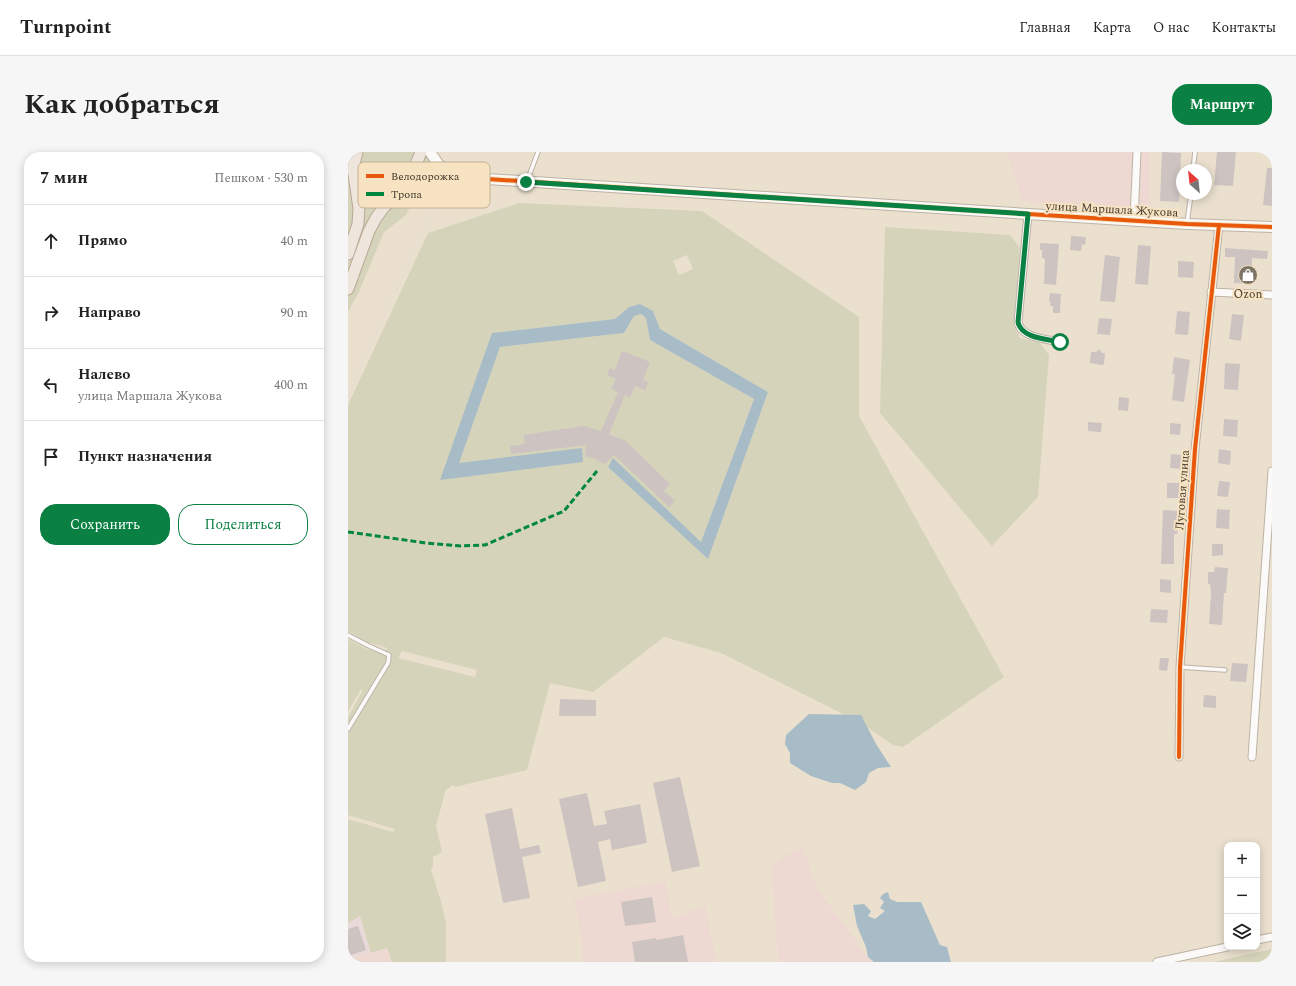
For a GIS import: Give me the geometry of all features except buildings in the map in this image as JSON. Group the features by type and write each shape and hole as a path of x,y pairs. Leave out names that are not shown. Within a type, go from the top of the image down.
{"main road":[{"path":"357,152 353,168 358,194"},
{"path":"417,162 421,152"},
{"path":"348,254 358,224 360,208"},
{"path":"348,289 372,224 383,208"}],"street":[{"name":"улица Маршала Жукова","path":"430,152 437,162"},
{"path":"1134,220 1138,152"},
{"name":"улица Маршала Жукова","path":"490,179 1187,224 1272,227"},
{"path":"1028,214 1018,322 1019,328 1025,333 1039,338 1060,342"},
{"name":"Луговая улица","path":"1179,757 1180,667 1194,449 1219,225"},
{"path":"1211,292 1272,295"},
{"path":"1252,757 1272,471"},
{"path":"1260,939 1272,936"},
{"path":"1157,962 1224,947"}],"lane":[{"path":"526,182 538,152"},
{"path":"1194,164 1195,152"},
{"path":"1187,224 1190,200"},
{"path":"348,634 389,655 388,663 348,730"},
{"path":"1180,667 1225,670"}],"path":[{"path":"348,396 429,219 436,208"}],"shaded area":[{"path":"1007,152 1150,152 1151,209 1022,202"},
{"path":"803,846 817,888 868,957 877,962 778,962 771,865"},
{"path":"666,881 672,918 705,905 717,962 583,962 582,943 574,899"},
{"path":"360,916 371,953 348,960 348,923"},
{"path":"387,948 392,962 348,962 348,960"}],"green space":[{"path":"348,152 437,152 432,162 358,162 358,208 409,208 406,215 384,232 358,294 348,312"},
{"path":"519,203 702,211 859,317 859,416 1004,677 903,747 893,745 861,723 721,653 664,637 593,692 550,683 527,770 455,787 453,785 446,789 436,826 442,852 433,857 433,866 431,870 446,923 446,962 392,962 387,948 371,953 360,916 348,923 348,819 393,832 395,829 348,815 348,717 363,690 361,689 348,712 348,639 366,649 383,654 387,648 368,642 348,631 348,405 428,233","holes":["687,255 693,269 679,275 673,261","629,307 653,311 660,329 768,392 708,558 608,467 613,459 701,542 754,399 650,340 646,318 641,314 634,316 624,333 500,347 458,464 492,333 615,319","402,651 477,670 475,677 398,658"]},
{"path":"885,227 1010,235 1020,248 1014,325 1020,338 1040,343 1049,355 1038,497 992,546 880,413"},
{"path":"1272,949 1272,962 1213,962"}],"water":[{"path":"640,304 653,311 660,329 768,392 708,559 608,467 613,458 701,542 754,399 650,340 646,318 641,314 634,316 624,333 500,347 459,463 582,448 583,462 440,480 492,333 615,319 629,307"},
{"path":"809,714 861,715 876,744 891,767 878,768 869,773 866,782 855,790 840,783 832,783 811,776 790,763 790,753 785,744 786,735"},
{"path":"888,892 890,899 897,902 921,902 940,945 947,947 951,962 874,962 868,957 866,947 857,926 853,905 864,904 871,911 868,916 875,919 885,911 880,908 884,902 880,898 883,894"}],"marked path":[{"path":"348,532 426,543 461,546 485,545 564,511 597,471"}],"cycle path":[{"path":"490,179 1187,224 1272,227"},
{"path":"1179,757 1180,667 1195,449 1219,225"}],"place":[{"name":"Ozon","path":"1248,275"}],"route":[{"path":"526,182 1028,214 1018,322 1019,328 1025,333 1039,338 1060,342"}]}
